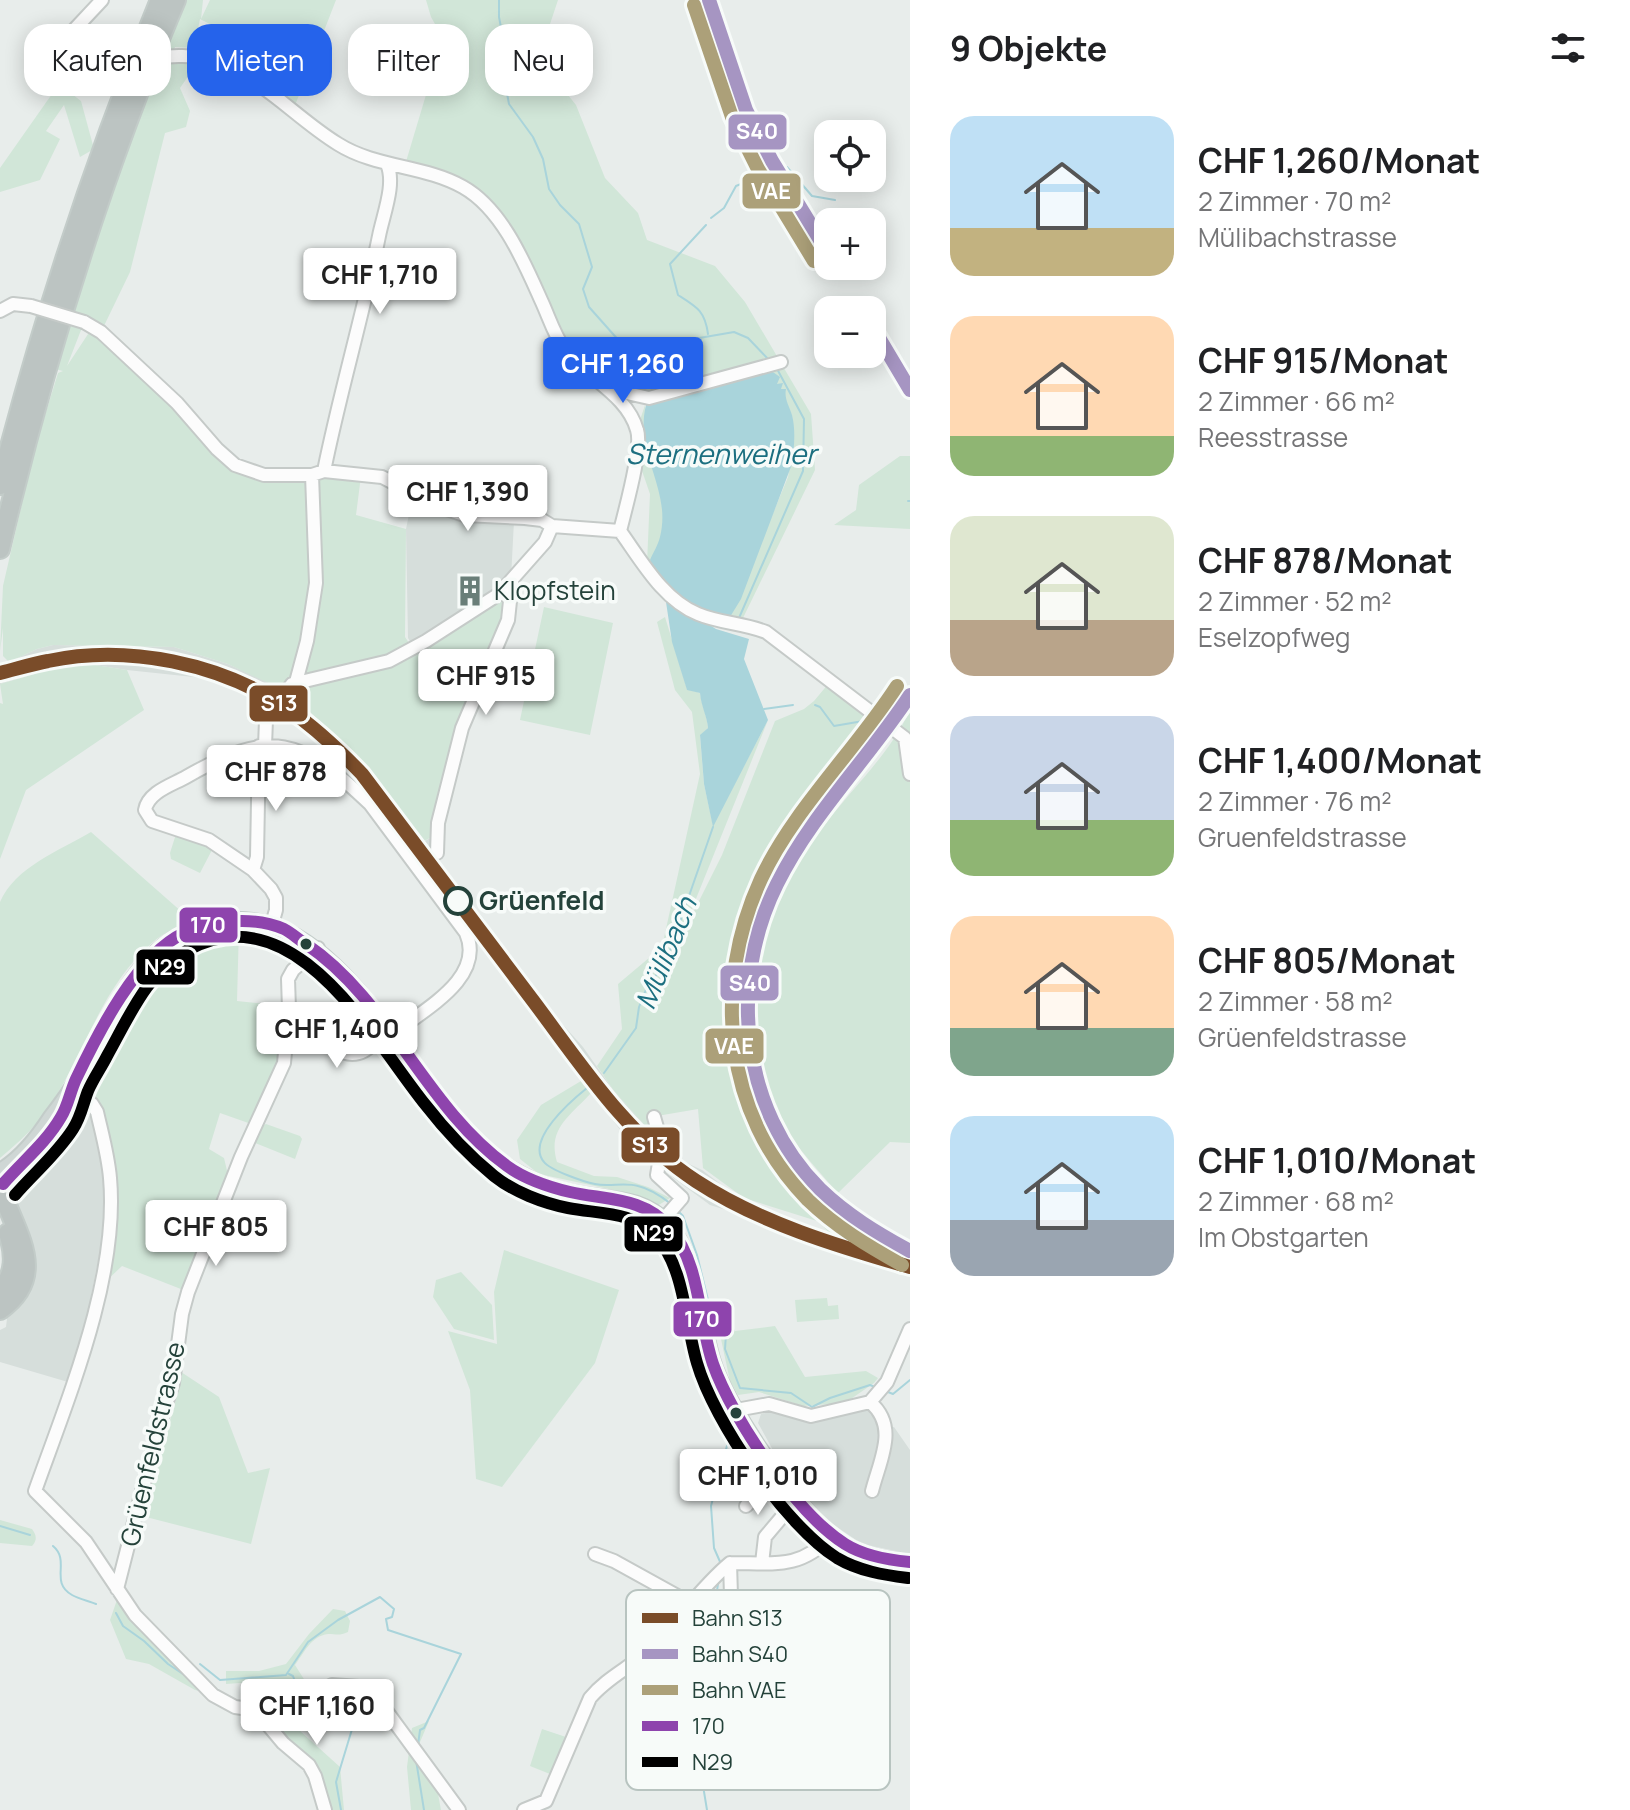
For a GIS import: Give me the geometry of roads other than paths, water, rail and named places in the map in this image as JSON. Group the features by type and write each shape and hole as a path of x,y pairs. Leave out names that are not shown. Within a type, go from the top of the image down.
{"highway":[{"path":"0,485 37,348 76,224 160,0"},
{"path":"0,549 75,277 117,154 176,0"},
{"path":"0,1310 19,1290 26,1262 22,1241 1,1184"},
{"path":"0,1216 13,1257 10,1276 0,1291"}],"main road":[{"path":"1,1184 71,1090 126,987 143,964 189,931 211,923 240,920 272,924 289,931 318,948 479,1145 509,1167 551,1187 634,1202 663,1220 681,1244 713,1362 736,1410 804,1508 832,1536 859,1552 910,1562"}],"street":[{"path":"102,0 72,32 63,57 72,81 81,88 98,87 138,63 157,58 182,56 210,59 236,69 338,144 358,155 432,174 464,187 496,218 521,257 565,350 609,389 637,429"},
{"path":"253,870 257,857 264,730 270,713 291,685 307,641 316,583 318,473 381,225 390,178 387,164"},
{"path":"0,311 13,304 31,306 84,322 101,332 166,393 235,465 264,475 318,473 382,477 438,506 464,515 542,520 552,526 620,531 667,592 681,605 712,618 747,624 766,632 908,736 910,774"},
{"path":"609,389 649,398 781,362"},
{"path":"620,531 636,464 639,415 649,398"},
{"path":"291,685 389,661 426,641 499,594 545,542 552,526"},
{"path":"437,853 438,823 462,728 508,620 512,582"},
{"path":"272,924 276,898 253,870 209,840 152,821 145,810 152,796 207,765 245,748 262,746 292,749 310,755 362,796 466,933 471,951 466,971 446,993 363,1051 349,1054 336,1050 289,1009"},
{"name":"Grüenfeldstrasse","path":"117,1589 157,1432 173,1383 188,1292 234,1172 284,1063 289,1009 288,979 293,970 318,948"},
{"path":"71,1090 92,1104 97,1112 110,1178 109,1234 87,1336 35,1491 86,1542 135,1615 213,1695 235,1707 257,1712 285,1709 332,1685 359,1687 385,1709 459,1810"},
{"path":"654,1117 662,1145 657,1175 682,1198 663,1220"},
{"path":"736,1410 769,1404 811,1416 870,1402 887,1382 910,1329"},
{"path":"870,1402 883,1416 887,1430 872,1491"},
{"path":"732,1467 746,1453 787,1508 765,1537 762,1563"},
{"path":"746,1506 769,1482"},
{"path":"703,1590 730,1563 781,1565 816,1552 832,1536"},
{"path":"595,1554 666,1590"},
{"path":"730,1563 731,1590"},
{"path":"524,1810 545,1806 590,1698 598,1687 626,1666"},
{"path":"257,1712 283,1743 309,1765 325,1810"}],"water":[{"name":"Sternenweiher","path":"770,370 780,377 777,384 783,383 781,389 786,389 794,427 792,464 741,599 730,617 718,616 693,607 672,591 650,560 659,540 662,520 658,487 645,440 646,405 670,394"},
{"path":"672,601 716,629 749,639 744,659 768,720 713,827 704,784 700,735 708,728 700,693 687,690 672,642 666,602"}],"waterway":[{"name":"Mülibach","path":"499,0 509,104 533,137 543,159 549,189 579,224 592,267 583,289 589,307 637,361 656,356 676,342 734,332 748,338 769,360"},
{"path":"787,167 812,196 835,200"},
{"path":"711,218 724,208 736,186 770,172"},
{"path":"706,225 670,264 678,295 699,310 708,334"},
{"name":"Mülibach","path":"739,618 803,471 804,419 776,367"},
{"path":"764,709 793,705"},
{"path":"815,705 834,726 869,720"},
{"name":"Mülibach","path":"604,1073 636,1028 639,1007 647,987 666,962 713,827"},
{"name":"Mülibach","path":"587,1088 545,1132 540,1153 544,1162 560,1172 590,1183 643,1187 671,1204"},
{"name":"Mülibach","path":"678,1211 683,1216 697,1255 708,1300 726,1334 725,1349 740,1388 791,1393 812,1407 870,1385 875,1387"},
{"name":"Mülibach","path":"888,1392 893,1394 910,1380"},
{"path":"721,1564 714,1548 711,1506 729,1438"},
{"path":"0,1526 30,1535"},
{"path":"53,1546 60,1558 65,1590 96,1604"},
{"path":"717,1590 718,1580"},
{"path":"200,1664 220,1680 286,1675 308,1642 338,1620 380,1597 394,1609 392,1617 386,1619 388,1630 461,1654 424,1728 420,1730 418,1745"},
{"path":"116,1613 123,1626 186,1676"},
{"path":"289,1674 293,1676 300,1696"},
{"path":"310,1702 321,1701 353,1726 336,1782 341,1810"},
{"path":"416,1760 424,1810"},
{"path":"704,1790 707,1810"}],"rail line":[{"name":"S40","path":"709,0 746,110 772,161 814,230"},
{"name":"VAE","path":"694,5 732,117 758,169 814,261"},
{"name":"S40","path":"886,350 910,390"},
{"name":"S13","path":"0,673 78,656 141,657 203,669 262,693 288,709 327,740 362,774 588,1075 628,1122 671,1163 721,1196 773,1221 827,1242 910,1267"},
{"name":"VAE","path":"897,686 790,829 761,879 745,920 736,962 732,1005 734,1047 743,1088 758,1128 780,1166 808,1200 830,1219 902,1265"},
{"name":"S40","path":"910,695 806,834 777,884 761,922 752,962 748,1002 750,1043 758,1083 773,1121 793,1157 820,1189 841,1207 910,1251"}],"place":[{"name":"Klopfstein","path":"470,591"},
{"name":"Grüenfeld","path":"458,901"}]}
